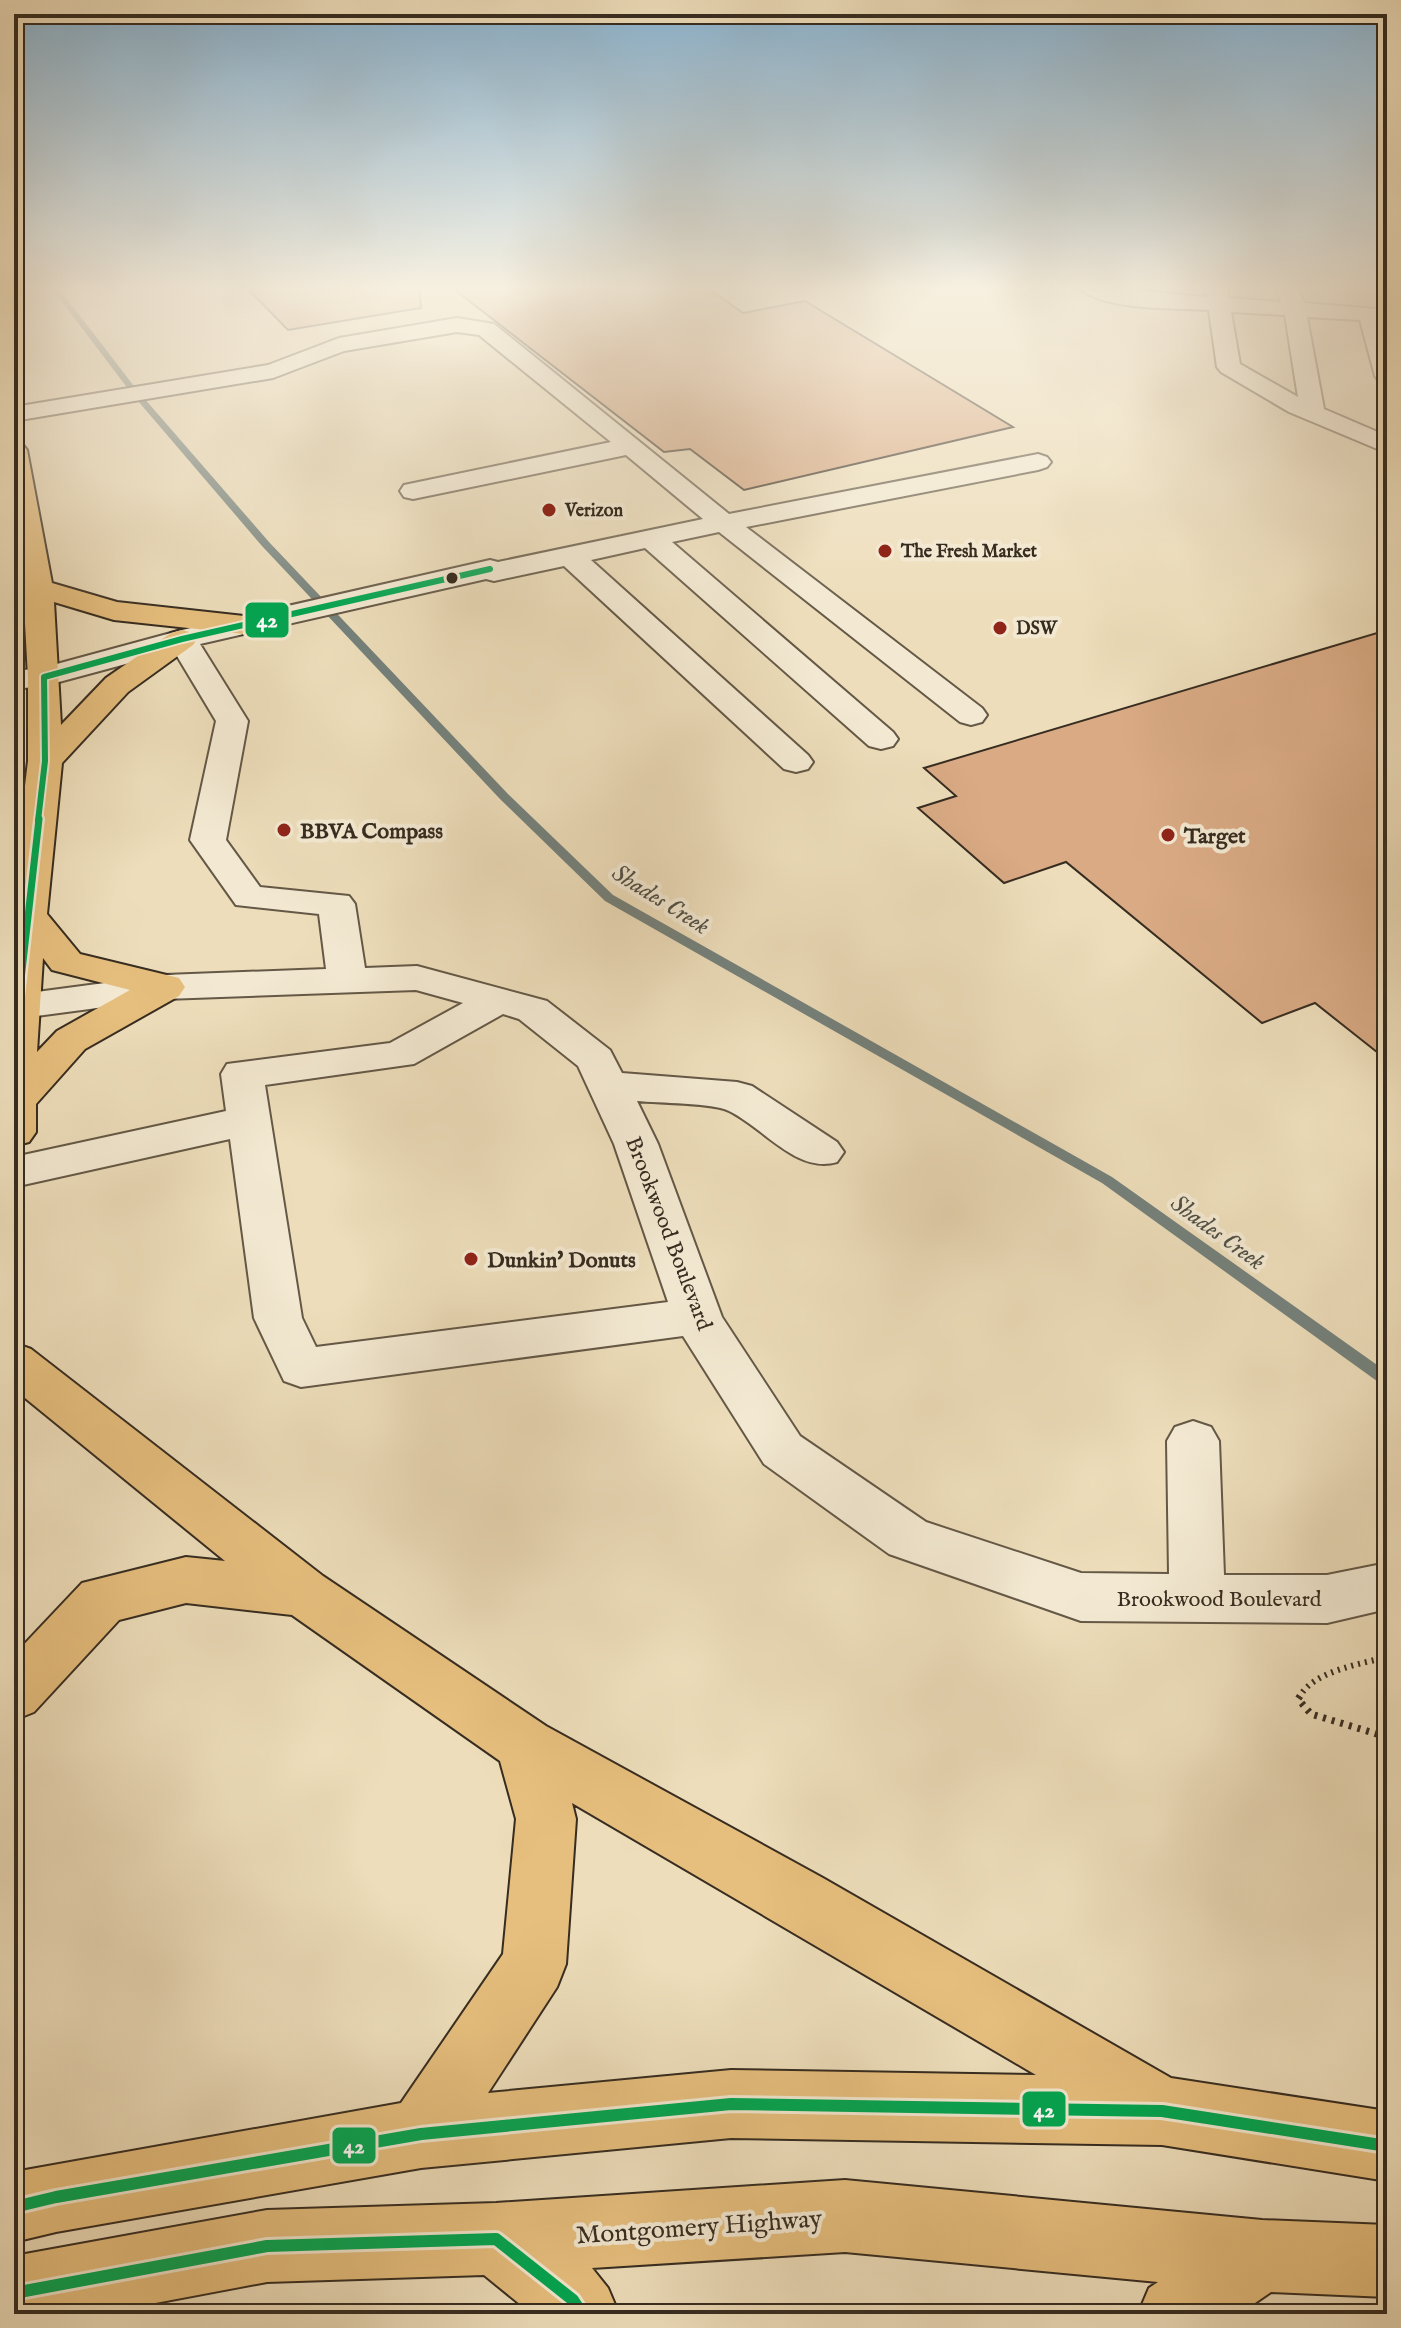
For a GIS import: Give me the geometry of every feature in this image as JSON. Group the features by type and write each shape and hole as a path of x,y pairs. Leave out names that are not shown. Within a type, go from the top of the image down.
{"main road":[{"path":"14,450 21,536 38,588 29,679 45,761 16,1006 15,1116"},
{"path":"38,588 114,611 244,625"},
{"path":"45,761 117,685 182,639"},
{"path":"28,915 66,962 165,987"},
{"path":"15,1116 71,1040 165,987"},
{"path":"14,1362 304,1593 525,1745 801,1900 1162,2111"},
{"path":"14,1694 102,1600 186,1580 304,1593"},
{"path":"421,2134 534,1964 546,1819 525,1745"},
{"path":"35,2202 421,2134 731,2104 1162,2111 1387,2146"},
{"name":"Montgomery Highway","path":"30,2289 267,2246 496,2239 845,2216 1262,2256 1387,2261"},
{"path":"496,2239 573,2300 582,2314"},
{"path":"1175,2314 1262,2256"}],"street":[{"path":"14,414 138,395"},
{"path":"567,395 724,523 971,715"},
{"path":"1278,395 1313,414 1387,445"},
{"path":"1310,395 1313,414"},
{"path":"413,491 631,446"},
{"path":"29,679 182,639 431,582 1038,462"},
{"path":"651,539 881,739"},
{"path":"570,556 796,762"},
{"path":"182,639 232,721 223,779 208,840 249,897 336,904 347,981"},
{"name":"Brookwood Boulevard","path":"16,1006 165,987 417,978 533,1010 595,1059 636,1144 698,1316 782,1450 908,1538 1081,1597 1327,1599 1387,1586"},
{"path":"498,1001 399,1055 242,1074 278,1318 301,1368 698,1316"},
{"path":"608,1085 737,1096 822,1152"},
{"path":"14,1172 249,1120"},
{"path":"1193,1441 1197,1598"}],"path":[{"path":"1387,1657 1325,1676 1302,1692 1300,1700 1303,1708 1314,1715 1387,1737"}],"building":[{"path":"590,395 960,395 1013,427 744,490 690,449 664,452"},
{"name":"Target","path":"1387,630 1387,1060 1315,1003 1262,1023 1066,862 1004,883 918,808 956,796 924,768"}],"waterway":[{"name":"Shades Creek","path":"137,395 265,544 504,796 609,898 1107,1180 1387,1380"}],"transit line":[{"name":"42","path":"14,1132 18,1006 45,761 44,677 182,639 490,569"},
{"name":"42","path":"14,2207 56,2197 421,2134 731,2104 1162,2111 1387,2146"},
{"name":"42","path":"14,2293 267,2246 496,2239 573,2300 582,2314"}],"place":[{"name":"Verizon","path":"549,510"},
{"name":"The Fresh Market","path":"885,551"},
{"name":"DSW","path":"1000,628"},
{"name":"BBVA Compass","path":"284,830"},
{"name":"Target","path":"1168,835"},
{"name":"Dunkin' Donuts","path":"471,1259"}]}
